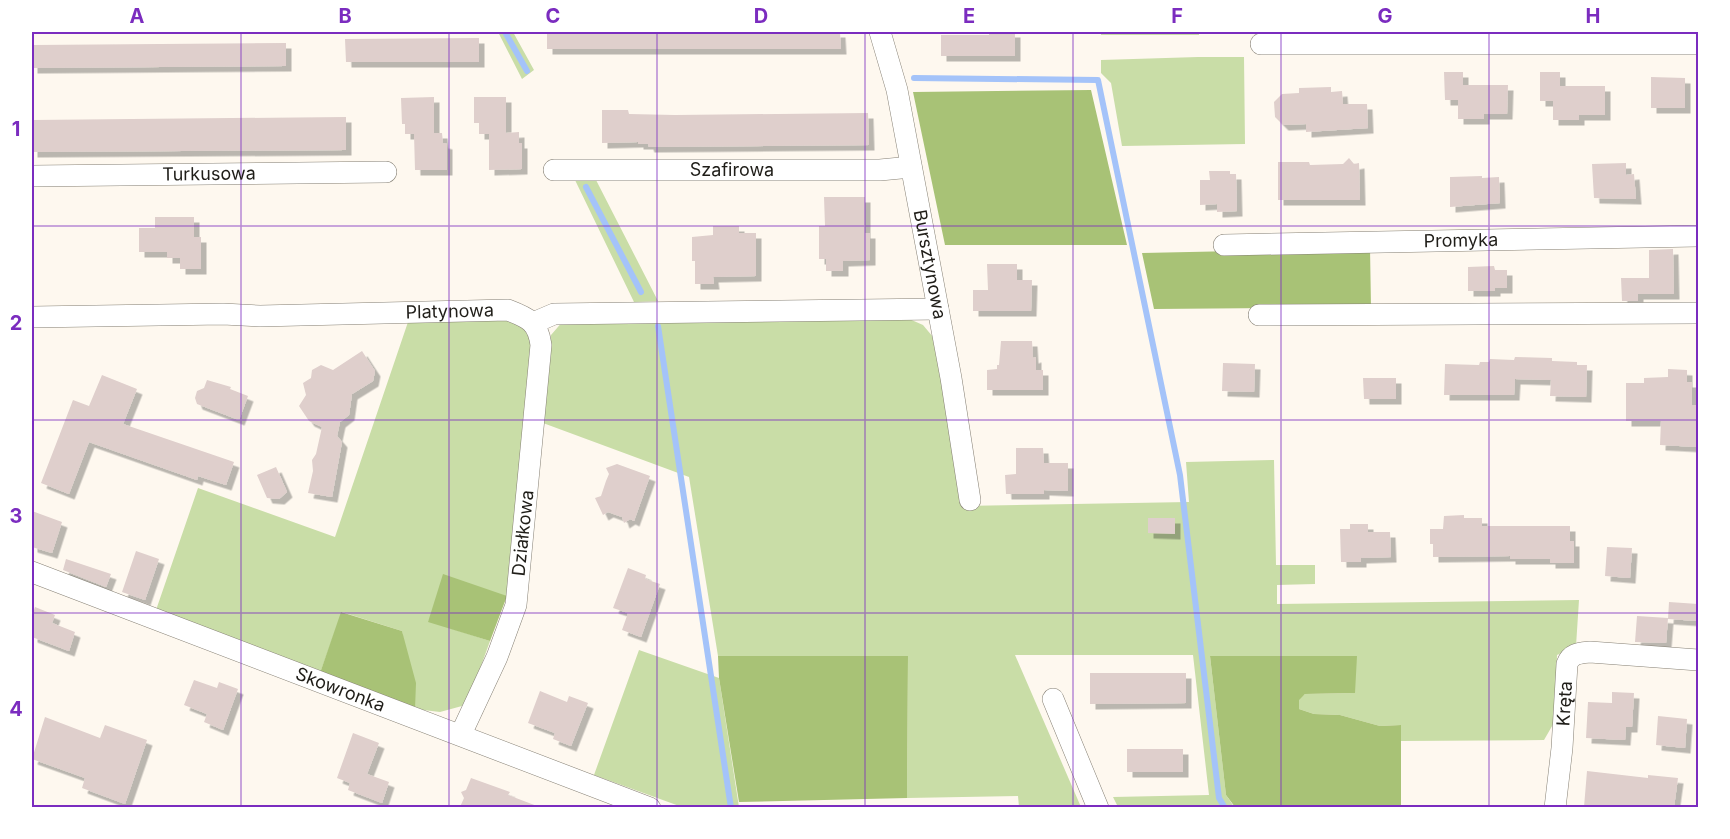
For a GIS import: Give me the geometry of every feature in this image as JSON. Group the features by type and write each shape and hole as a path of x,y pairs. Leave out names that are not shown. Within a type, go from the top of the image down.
{"street":[{"name":"Bursztynowa","path":"880,32 897,90 951,378 970,500"},
{"path":"1261,44 1698,44"},
{"name":"Szafirowa","path":"554,170 880,170 911,167"},
{"name":"Turkusowa","path":"32,176 386,171"},
{"name":"Promyka","path":"1224,245 1698,236"},
{"path":"534,322 554,314 938,309"},
{"name":"Platynowa","path":"32,317 223,314 260,316 508,310 534,322"},
{"path":"1259,315 1698,313"},
{"name":"Działkowa","path":"461,734 497,657 516,605 541,345 539,332 534,322"},
{"name":"Skowronka","path":"32,572 650,807"},
{"name":"Kręta","path":"1555,807 1567,664 1571,656 1590,652 1698,660"},
{"path":"1053,699 1098,807"}],"green space":[{"path":"498,32 513,32 534,70 522,79"},
{"path":"1101,32 1199,32 1199,35 1101,35"},
{"path":"1244,57 1245,144 1122,146 1111,83 1101,73 1101,60"},
{"path":"1091,90 1127,245 945,245 913,92"},
{"path":"575,180 596,180 658,301 634,302"},
{"path":"1370,248 1371,307 1154,309 1142,253"},
{"path":"907,318 923,325 933,337 942,370 962,506 1189,502 1186,462 1274,460 1276,565 1315,565 1315,584 1277,585 1277,604 1579,600 1576,646 1557,655 1555,721 1544,740 1400,741 1400,725 1380,726 1340,715 1314,714 1299,709 1298,700 1305,694 1355,693 1210,656 1226,795 1235,808 1118,807 1113,797 1209,795 1193,655 1015,655 1081,807 1019,807 1018,796 907,798 908,656 718,656 689,477 543,423 551,335 564,320"},
{"path":"519,321 532,334 507,596 428,621 490,641 473,688 462,706 440,712 415,709 402,631 342,612 319,676 155,613 198,488 335,537 408,322"},
{"path":"443,574 507,596 490,641 428,622"},
{"path":"341,612 402,631 416,683 415,709 319,676"},
{"path":"639,650 719,678 739,807 682,807 594,775"},
{"path":"718,656 908,656 907,798 739,802 719,678"},
{"path":"1210,656 1357,656 1355,693 1305,694 1299,700 1299,709 1314,714 1340,715 1380,726 1401,725 1401,807 1235,807 1226,795"}],"building":[{"path":"547,32 840,32 841,49 547,49"},
{"path":"989,32 1015,32 1015,56 941,56 941,35 989,35"},
{"path":"479,38 479,62 346,62 345,39"},
{"path":"286,43 286,66 32,68 32,45"},
{"path":"1444,72 1463,72 1463,85 1508,85 1507,114 1484,114 1484,119 1458,119 1458,100 1445,100"},
{"path":"1540,72 1560,72 1560,86 1605,86 1605,115 1579,115 1579,120 1553,120 1553,101 1540,101"},
{"path":"1651,77 1685,78 1685,108 1651,108"},
{"path":"1331,87 1331,92 1342,91 1343,104 1367,104 1368,128 1306,132 1306,124 1283,125 1275,117 1274,102 1282,94 1299,93 1299,88"},
{"path":"434,97 434,133 442,133 443,143 447,144 447,170 415,170 414,134 405,134 405,124 402,124 401,98"},
{"path":"474,97 506,97 506,133 519,132 519,143 522,143 522,169 489,170 489,134 479,134 479,123 474,123"},
{"path":"602,110 628,110 629,114 675,115 868,113 869,145 649,147 648,144 638,144 638,142 602,143"},
{"path":"346,117 346,150 32,152 32,120"},
{"path":"1349,158 1354,164 1359,163 1360,200 1278,200 1278,162 1309,162 1310,165 1343,164"},
{"path":"1626,163 1626,175 1634,174 1636,199 1594,198 1592,164"},
{"path":"1209,171 1230,171 1230,174 1236,174 1237,211 1217,212 1217,204 1200,205 1200,180 1210,180"},
{"path":"1482,176 1482,178 1499,177 1500,203 1450,207 1450,177"},
{"path":"824,197 865,197 865,233 870,233 870,260 843,261 843,271 826,271 826,259 819,259 819,226 825,226"},
{"path":"155,217 194,217 194,237 201,237 201,269 180,269 180,258 167,258 167,252 139,252 139,228 155,228"},
{"path":"713,226 739,226 739,233 756,233 756,276 713,277 714,284 695,284 692,237 713,235"},
{"path":"1673,249 1674,294 1638,294 1638,301 1622,301 1621,278 1649,278 1649,250"},
{"path":"987,264 1017,264 1017,280 1032,280 1031,311 973,311 973,290 988,290"},
{"path":"1494,266 1495,270 1507,270 1507,288 1495,288 1495,291 1468,291 1468,267"},
{"path":"1001,341 1032,341 1036,370 1043,370 1043,390 987,390 987,370 997,369 999,365"},
{"path":"362,351 375,371 373,381 352,394 349,415 340,422 337,436 342,442 332,497 308,493 313,471 312,460 316,454 322,427 309,421 299,406 306,395 303,383 311,378 312,370 321,365 333,370"},
{"path":"1515,357 1552,358 1552,361 1577,362 1577,365 1587,365 1586,397 1550,396 1551,380 1515,379 1514,395 1444,395 1445,364 1479,365 1480,362 1489,362 1490,359 1514,360"},
{"path":"1223,363 1255,364 1254,392 1222,391"},
{"path":"1668,369 1687,370 1687,382 1692,382 1692,405 1698,405 1698,447 1660,445 1661,421 1626,421 1626,383 1644,383 1644,378 1668,377"},
{"path":"102,375 137,389 123,424 234,462 226,485 198,476 197,480 89,442 69,494 41,483 73,400 89,406"},
{"path":"1363,378 1396,378 1396,399 1364,399"},
{"path":"207,380 231,387 230,389 248,396 239,420 197,404 195,398 197,391 204,388"},
{"path":"1016,448 1043,448 1044,463 1068,463 1068,491 1044,490 1044,494 1006,494 1005,475 1016,474"},
{"path":"617,464 650,476 634,521 630,519 624,523 622,517 608,512 603,515 595,498 601,496 609,474 606,468"},
{"path":"276,467 287,492 279,499 267,498 257,475"},
{"path":"32,511 62,522 52,553 32,547"},
{"path":"1464,515 1464,518 1482,518 1482,526 1570,526 1570,541 1574,541 1574,563 1550,563 1550,559 1510,559 1510,556 1433,557 1430,529 1443,529 1444,516"},
{"path":"1148,518 1175,518 1175,534 1148,533"},
{"path":"1350,524 1368,524 1368,532 1390,532 1391,557 1361,558 1361,562 1341,562 1340,529 1350,529"},
{"path":"1607,547 1632,548 1630,578 1605,576"},
{"path":"136,551 159,559 145,600 122,592"},
{"path":"66,559 111,574 106,587 63,570"},
{"path":"628,568 646,575 645,579 660,584 641,637 622,630 628,613 613,608"},
{"path":"1669,602 1698,604 1698,621 1668,619"},
{"path":"35,607 55,615 52,623 75,632 69,651 32,637 32,616"},
{"path":"1637,616 1668,618 1666,643 1635,642"},
{"path":"1090,673 1186,673 1186,703 1090,704"},
{"path":"194,680 217,688 219,682 238,689 223,730 204,722 207,714 184,705"},
{"path":"540,691 567,702 569,696 588,703 571,746 553,739 555,733 528,723"},
{"path":"1612,692 1634,693 1632,727 1626,727 1625,740 1586,738 1588,702 1612,703"},
{"path":"1658,716 1687,719 1685,748 1656,745"},
{"path":"45,717 100,738 105,725 147,740 125,804 82,788 85,778 32,759"},
{"path":"353,733 379,743 367,774 389,782 382,803 348,790 350,783 337,778"},
{"path":"1127,749 1183,749 1183,772 1127,772"},
{"path":"1587,771 1648,778 1648,775 1678,778 1674,807 1584,807"},
{"path":"471,778 510,792 508,795 537,807 460,807 464,798 461,792 466,790"}],"waterway":[{"path":"505,32 527,71"},
{"path":"914,78 1098,80 1180,475 1219,798 1225,808"},
{"path":"586,187 641,292"},
{"path":"658,326 731,808"}]}
